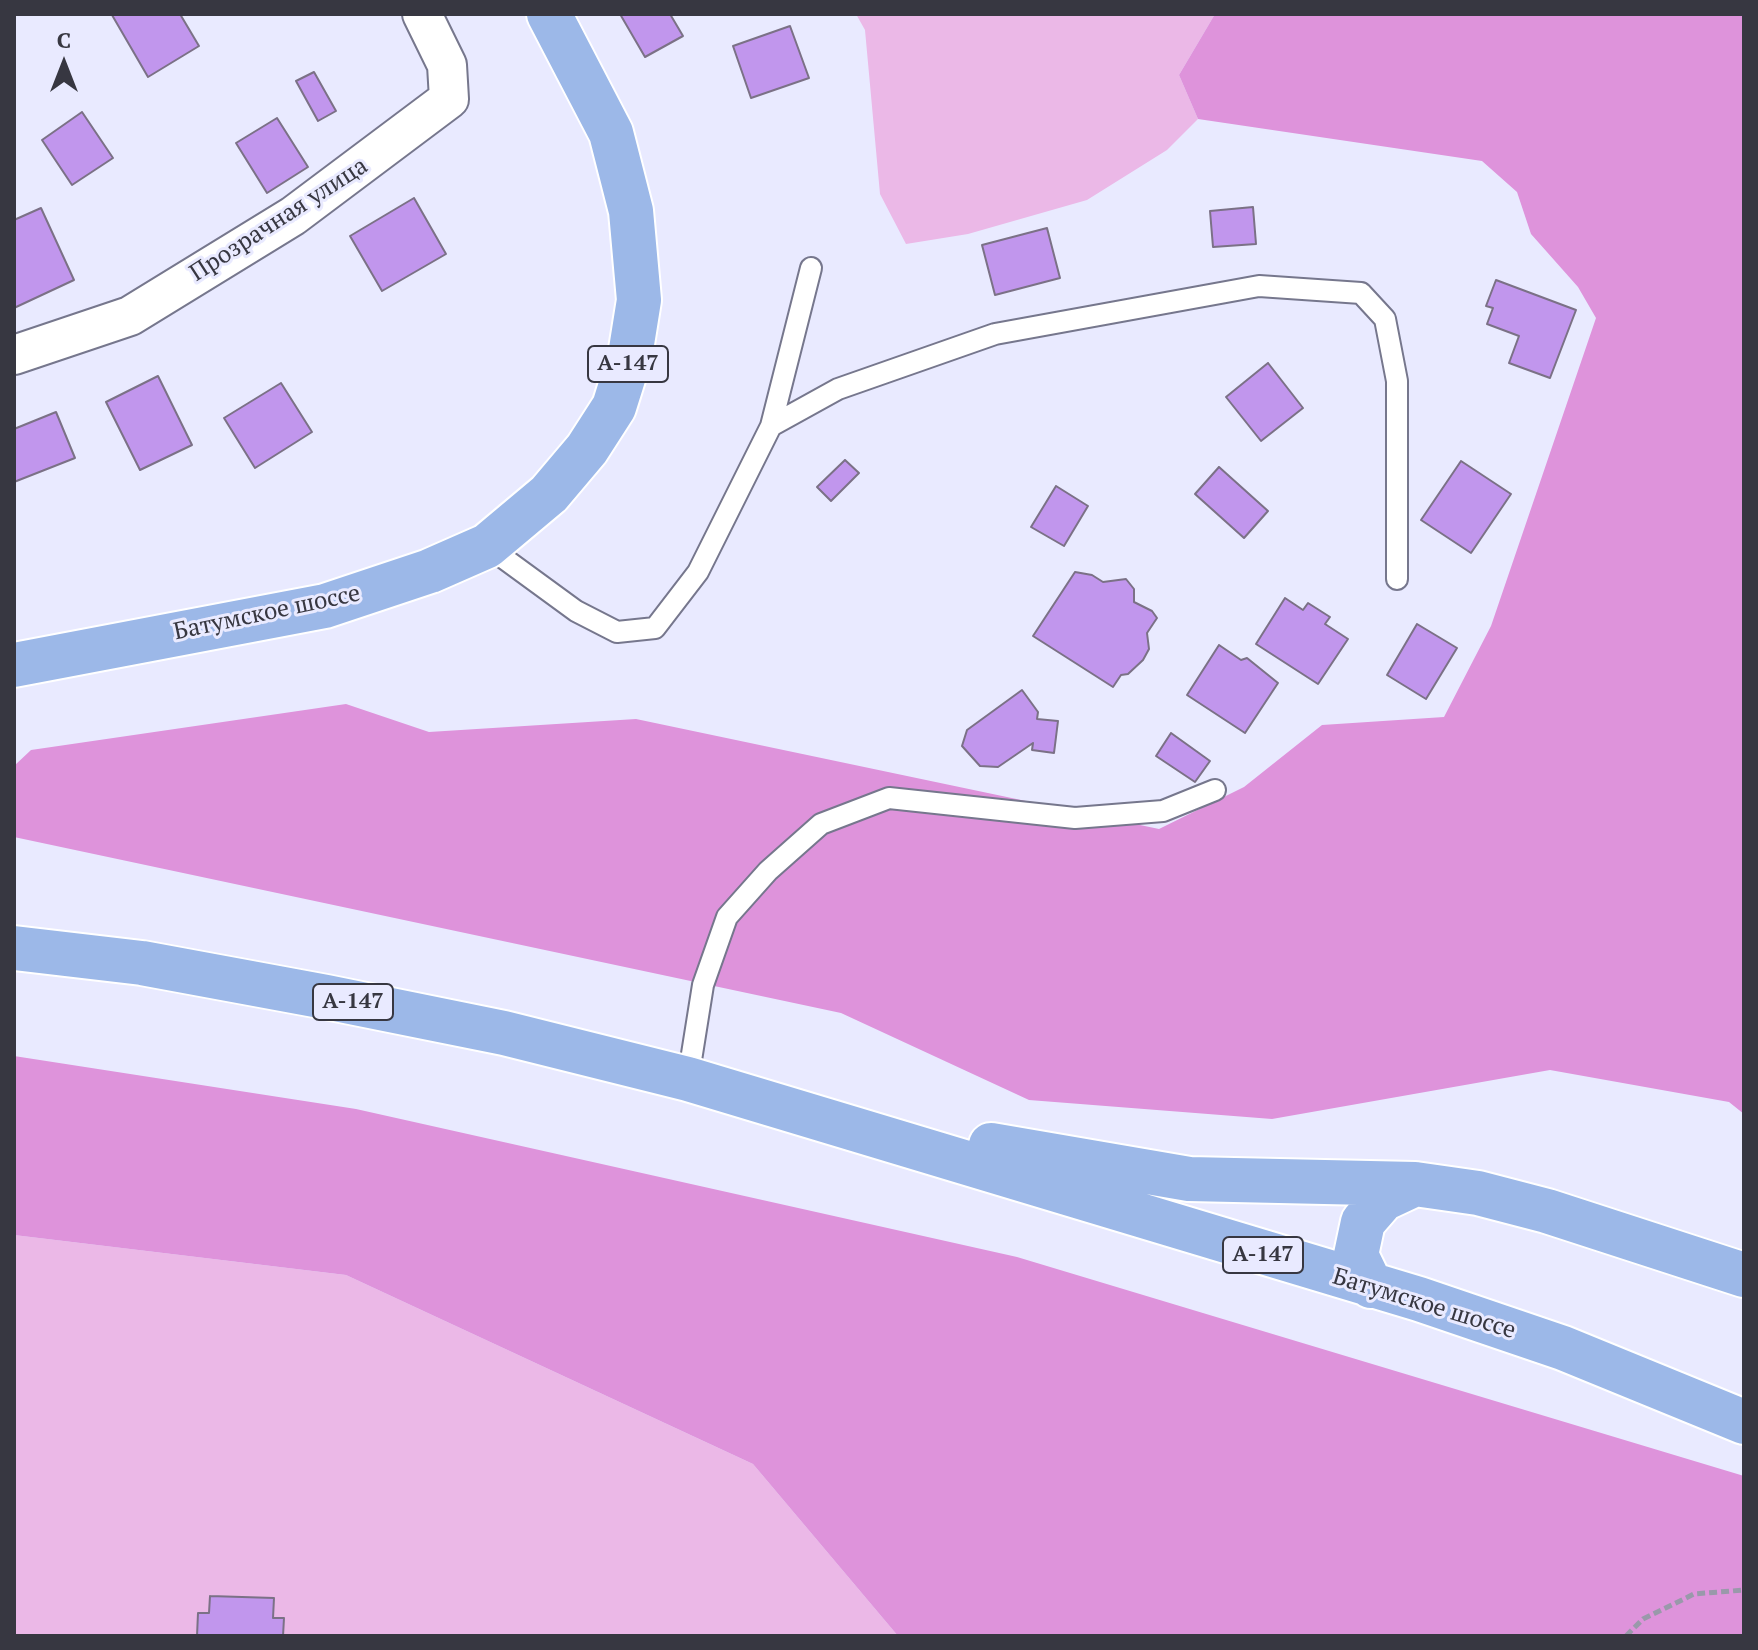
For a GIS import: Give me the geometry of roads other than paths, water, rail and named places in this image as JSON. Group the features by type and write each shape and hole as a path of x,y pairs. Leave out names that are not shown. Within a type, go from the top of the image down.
{"highway":[{"name":"Батумское шоссе","path":"14,665 325,606 430,571 487,546 549,494 587,449 614,407 630,356 639,300 631,211 611,133 549,14"},
{"name":"Батумское шоссе","path":"14,948 142,963 326,997 504,1033 688,1079 1371,1286 1563,1348 1744,1422"},
{"name":"Батумское шоссе","path":"777,1104 1189,1179 1415,1184 1478,1193 1547,1211 1744,1275"},
{"path":"1371,1286 1356,1255 1363,1222 1383,1199 1415,1184"}],"street":[{"name":"Прозрачная улица","path":"14,355 130,316 293,216 449,99 447,65 422,14"}],"lane":[{"path":"487,546 576,611 617,632 655,628 698,572 771,426 811,268"},
{"path":"771,426 838,389 995,334 1259,286 1361,293 1385,319 1397,381 1397,579"},
{"path":"688,1079 703,985 727,917 768,871 821,824 889,798 1075,818 1163,811 1215,790"}]}
